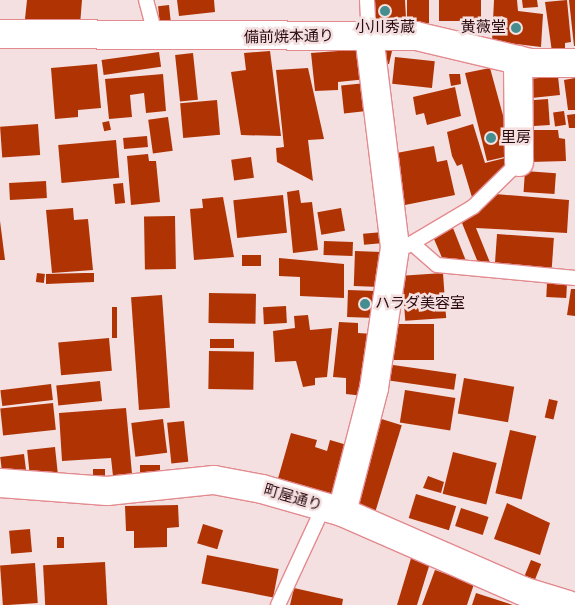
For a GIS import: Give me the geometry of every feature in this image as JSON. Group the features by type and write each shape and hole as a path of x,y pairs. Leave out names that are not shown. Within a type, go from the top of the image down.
{"street":[{"name":"備前焼本通り","path":"0,34 156,38 416,36 518,60 575,63"},
{"path":"333,509 374,388 404,246 369,35"},
{"path":"518,60 519,162"},
{"name":"町屋通り","path":"1,489 107,491 214,480 333,509 524,591 568,605"}],"lane":[{"path":"146,0 156,38"},
{"path":"367,0 369,35"},
{"path":"404,246 473,207 519,162"},
{"path":"404,246 437,265 575,278"},
{"path":"278,605 333,509"}],"building":[{"path":"27,0 82,0 80,25 25,19"},
{"path":"177,0 214,0 215,12 179,16"},
{"path":"370,0 405,0 406,18 393,19 393,27 377,27"},
{"path":"407,0 429,0 429,23 407,23"},
{"path":"439,0 481,0 481,21 439,21"},
{"path":"494,0 517,0 518,11 543,14 541,47 492,41"},
{"path":"522,0 537,0 538,7 523,8"},
{"path":"567,0 571,42 565,43 565,50 552,52 545,2"},
{"path":"569,0 575,0 575,46 574,46"},
{"path":"169,5 171,24 160,25 158,6"},
{"path":"366,49 367,79 338,82 338,90 315,91 311,53"},
{"path":"384,50 392,51 389,64 382,63"},
{"path":"270,51 281,136 241,135 231,72 246,70 244,53"},
{"path":"159,52 161,67 104,75 102,60"},
{"path":"193,53 198,100 180,102 175,55"},
{"path":"395,57 435,61 432,88 392,84"},
{"path":"97,64 101,108 78,110 78,117 55,119 51,68"},
{"path":"308,68 324,139 308,140 313,181 277,162 276,148 284,147 276,70"},
{"path":"490,68 512,148 509,156 487,161 465,73"},
{"path":"163,74 166,111 146,113 144,93 130,95 132,117 109,119 105,79"},
{"path":"449,74 460,74 461,84 451,86"},
{"path":"558,76 560,95 529,98 527,79"},
{"path":"575,78 575,110 568,110 564,80"},
{"path":"366,83 369,111 344,113 341,86"},
{"path":"455,87 461,116 427,125 424,113 416,115 413,97"},
{"path":"548,99 550,125 530,126 528,100"},
{"path":"217,100 220,135 183,138 180,103"},
{"path":"564,111 566,125 555,126 553,113"},
{"path":"575,114 575,128 569,128 567,115"},
{"path":"168,117 173,151 153,153 148,120"},
{"path":"109,121 111,130 104,131 102,123"},
{"path":"38,124 40,155 2,158 0,127"},
{"path":"473,124 485,163 509,157 511,167 474,204 462,164 457,166 452,156 447,132"},
{"path":"528,130 558,130 559,138 565,139 566,161 530,162"},
{"path":"147,136 148,147 124,149 123,138"},
{"path":"116,140 119,178 62,183 58,145"},
{"path":"434,146 437,162 447,160 455,195 400,206 391,154"},
{"path":"148,154 149,161 156,161 160,202 131,205 127,156"},
{"path":"251,157 254,178 234,181 231,160"},
{"path":"525,171 556,173 554,194 524,192"},
{"path":"46,181 47,198 10,200 9,183"},
{"path":"123,183 125,203 115,204 113,184"},
{"path":"299,190 301,203 312,202 318,250 293,253 287,192"},
{"path":"495,194 569,200 567,233 476,228 491,265 479,265 462,223"},
{"path":"283,195 287,233 237,238 233,200"},
{"path":"223,197 234,257 194,260 190,209 203,208 202,199"},
{"path":"73,208 74,220 88,219 93,270 52,273 46,210"},
{"path":"341,208 345,231 321,235 317,212"},
{"path":"175,216 176,269 145,270 144,217"},
{"path":"0,221 5,260 0,260"},
{"path":"453,228 468,266 443,260 434,239"},
{"path":"383,232 384,243 364,245 363,234"},
{"path":"497,234 554,238 552,268 495,264"},
{"path":"324,241 353,242 352,256 324,255"},
{"path":"355,251 388,252 387,287 354,286"},
{"path":"242,255 261,255 261,266 242,266"},
{"path":"279,258 344,264 344,298 300,296 300,277 279,276"},
{"path":"37,273 45,274 44,283 36,282"},
{"path":"94,273 94,282 46,284 46,274"},
{"path":"443,273 446,318 405,321 402,276"},
{"path":"547,283 567,284 566,298 546,297"},
{"path":"571,289 575,289 575,316 567,315"},
{"path":"348,290 384,291 383,318 347,317"},
{"path":"209,293 256,294 255,324 208,323"},
{"path":"162,295 170,408 139,410 131,297"},
{"path":"286,306 287,323 264,324 263,307"},
{"path":"112,307 117,307 117,338 112,338"},
{"path":"308,315 310,330 332,328 327,377 315,378 315,385 303,387 296,361 275,362 273,331 295,328 294,316"},
{"path":"339,322 358,323 358,333 373,334 364,396 346,394 346,378 333,377"},
{"path":"394,324 434,324 434,360 394,360"},
{"path":"109,338 112,371 61,375 58,342"},
{"path":"210,339 234,339 234,348 210,348"},
{"path":"209,351 254,352 253,390 208,389"},
{"path":"386,364 456,374 454,390 384,380"},
{"path":"464,378 514,387 508,422 458,413"},
{"path":"100,381 102,401 58,405 56,386"},
{"path":"51,384 53,400 2,406 0,390"},
{"path":"405,390 455,398 450,431 400,423"},
{"path":"549,399 558,401 553,420 545,418"},
{"path":"53,403 56,430 3,435 0,409"},
{"path":"126,408 132,474 113,476 111,458 62,461 59,413"},
{"path":"375,417 402,425 375,511 349,503"},
{"path":"163,419 167,453 135,457 131,423"},
{"path":"184,421 188,462 171,464 167,423"},
{"path":"510,430 536,436 522,499 495,493"},
{"path":"291,433 317,440 315,447 327,451 330,440 354,447 339,499 277,482"},
{"path":"55,447 58,474 30,477 27,450"},
{"path":"453,452 497,463 486,505 443,494"},
{"path":"24,454 26,471 2,474 0,457"},
{"path":"140,465 160,465 160,475 140,475"},
{"path":"93,469 105,469 105,479 93,479"},
{"path":"428,476 444,482 441,493 423,488"},
{"path":"416,494 456,506 449,530 409,518"},
{"path":"507,503 550,523 540,555 494,539"},
{"path":"178,505 179,527 167,528 167,547 134,548 134,531 126,531 125,506"},
{"path":"461,508 489,517 483,535 455,526"},
{"path":"203,524 223,530 217,549 197,543"},
{"path":"30,529 32,552 11,554 9,531"},
{"path":"57,537 64,537 64,548 57,548"},
{"path":"207,555 279,569 273,597 201,583"},
{"path":"412,555 431,560 417,605 397,605"},
{"path":"531,560 541,564 535,580 525,576"},
{"path":"105,562 107,605 45,605 43,565"},
{"path":"35,563 38,603 3,605 0,565"},
{"path":"435,570 474,584 467,605 422,605"},
{"path":"294,588 343,599 342,605 290,605"},
{"path":"476,593 513,605 472,605"}],"place":[{"name":"小川秀蔵","path":"385,11"},
{"name":"黄薇堂","path":"516,28"},
{"name":"里房","path":"491,138"},
{"name":"ハラダ美容室","path":"365,304"}]}
